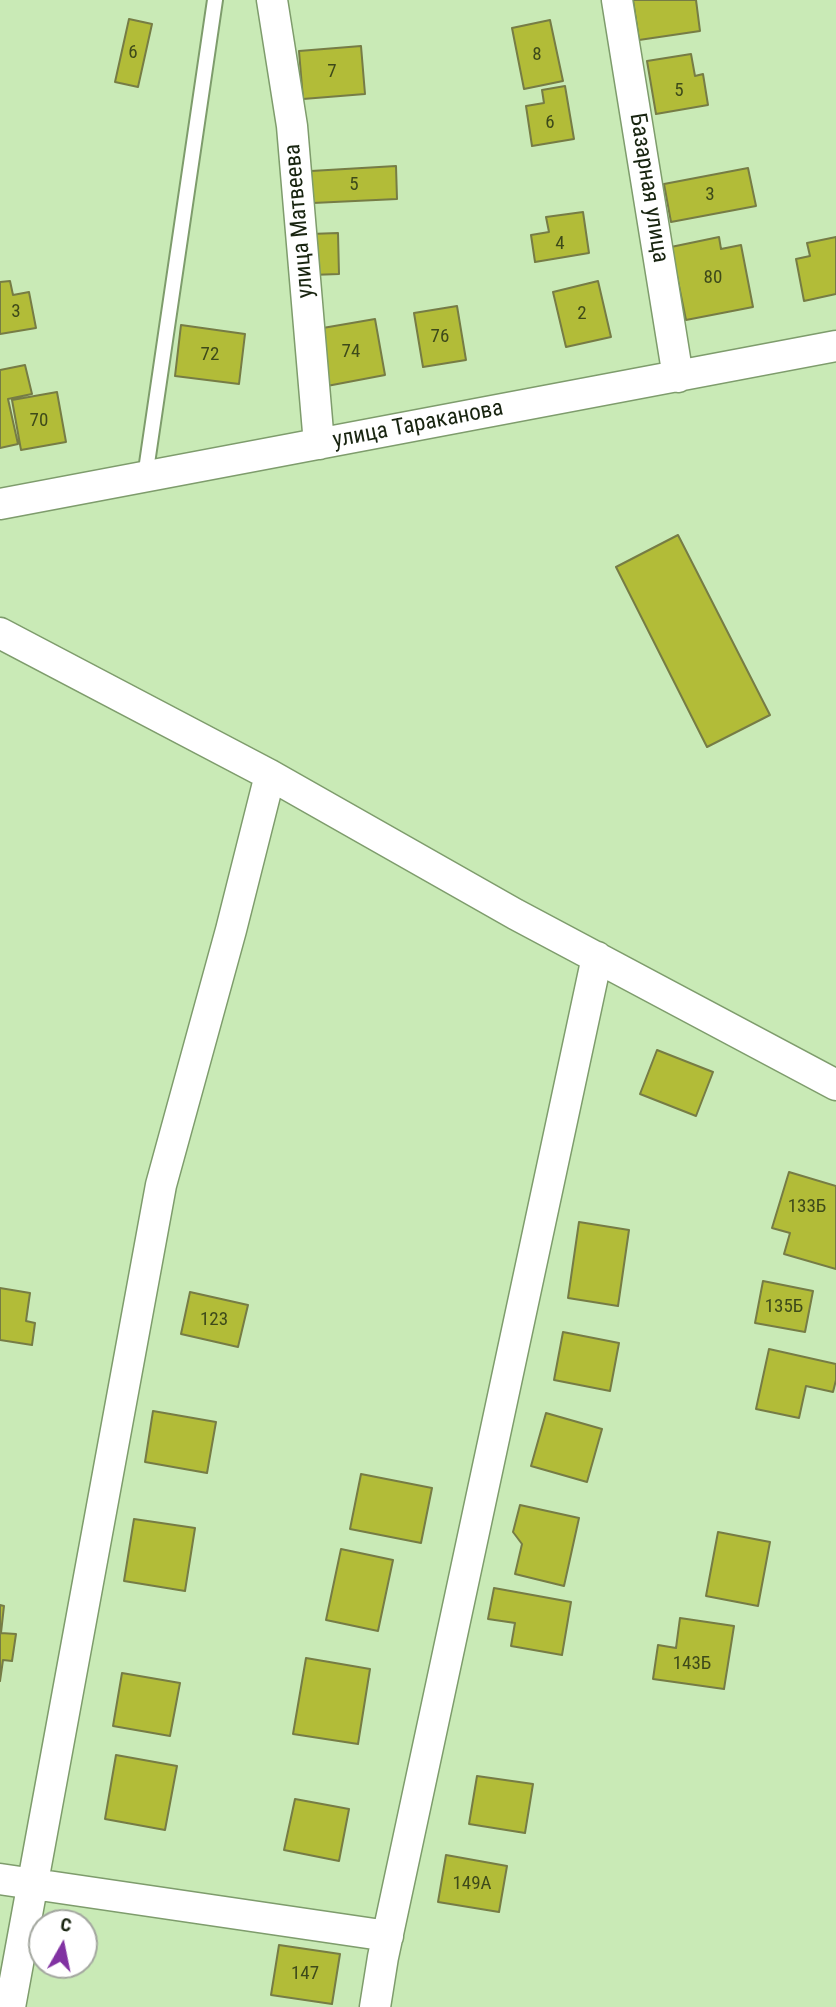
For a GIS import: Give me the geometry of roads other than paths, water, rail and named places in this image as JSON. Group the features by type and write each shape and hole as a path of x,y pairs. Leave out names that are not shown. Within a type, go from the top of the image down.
{"street":[{"name":"улица Матвеева","path":"272,0 292,126 319,444"},
{"name":"Базарная улица","path":"617,0 678,377"},
{"name":"улица Тараканова","path":"0,504 836,346"},
{"path":"0,633 270,775 515,914 836,1085"},
{"path":"10,2007 161,1185 232,930 270,775"},
{"path":"375,2007 597,957"},
{"path":"0,1879 388,1936"}],"lane":[{"path":"145,477 215,0"}]}
